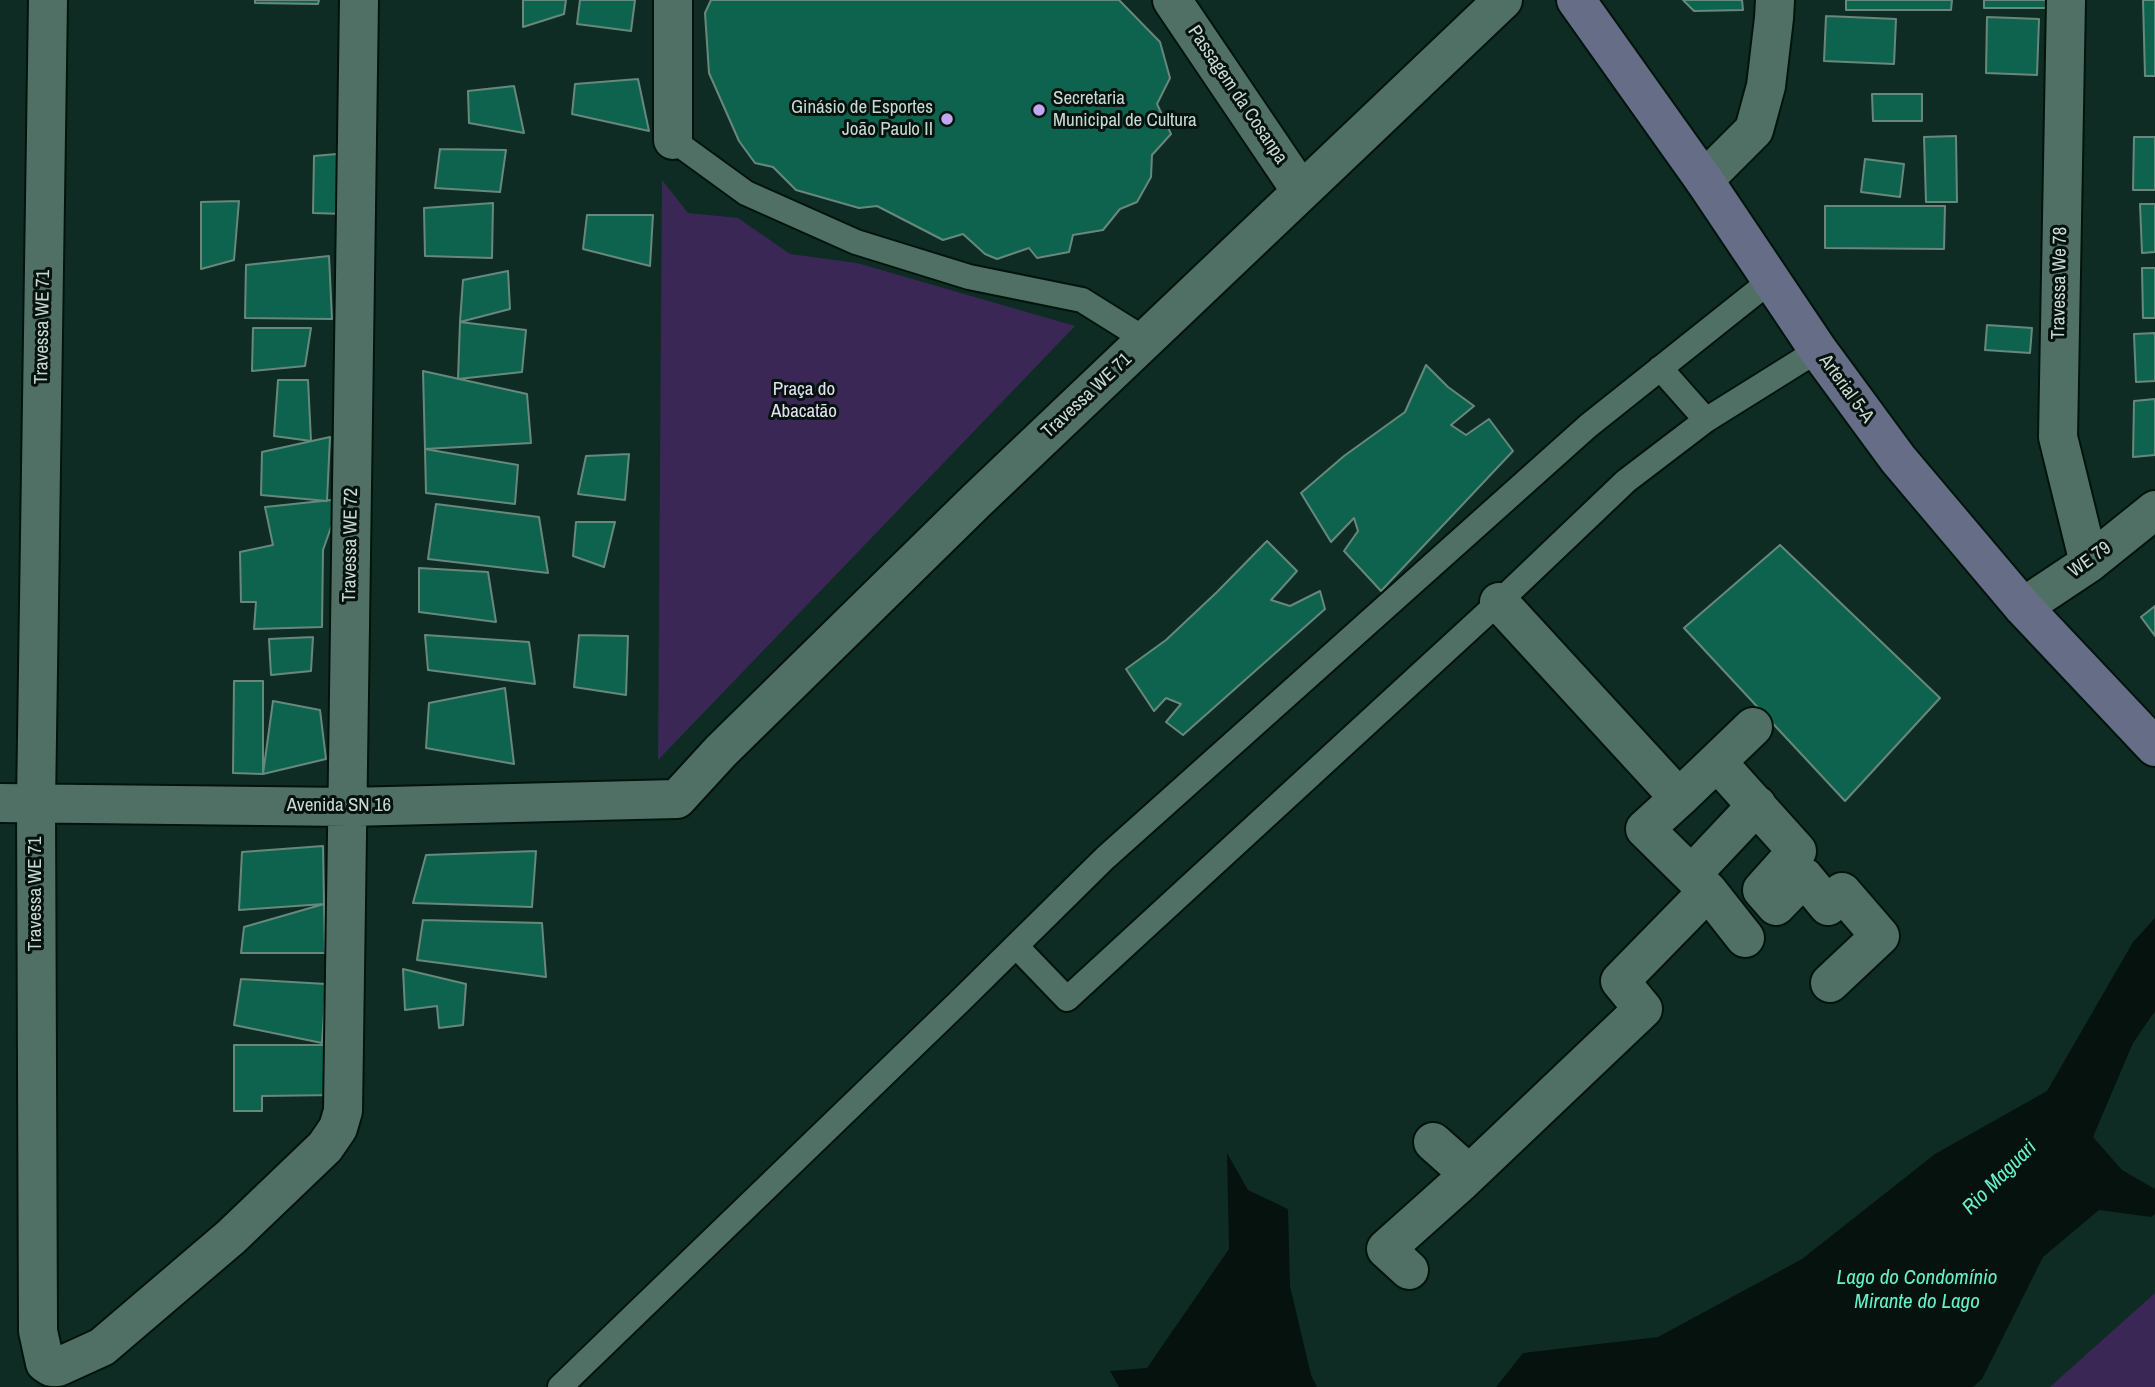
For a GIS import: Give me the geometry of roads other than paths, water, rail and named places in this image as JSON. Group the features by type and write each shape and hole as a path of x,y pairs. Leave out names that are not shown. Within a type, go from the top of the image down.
{"main road":[{"name":"Arterial 5-A","path":"1576,0 1704,180 1818,351 1898,459 2023,607 2143,735"}],"street":[{"name":"Travessa WE 71","path":"48,0 18,803 38,1331 45,1363 58,1367 102,1347 231,1237 325,1147 338,1128 345,1090"},
{"name":"Travessa WE 72","path":"345,1090 359,0"},
{"path":"673,0 673,140"},
{"name":"Passagem da Cosanpa","path":"1172,0 1301,191"},
{"name":"Travessa WE 71","path":"677,799 721,751 976,501 1503,0"},
{"path":"1704,180 1754,130 1766,86 1774,0"},
{"name":"Travessa We 78","path":"2066,0 2058,437 2089,563"},
{"name":"WE 79","path":"2023,607 2089,563 2155,510"},
{"path":"1499,602 1679,799"},
{"path":"1745,938 1700,883 1645,829 1753,727"},
{"path":"1717,761 1797,850 1762,890 1776,906 1804,877 1828,906 1842,892 1880,936 1830,983"},
{"name":"Avenida SN 16","path":"18,803 348,807 677,799"},
{"path":"1409,1270 1386,1249 1643,1009 1620,981 1700,883 1757,805"},
{"path":"1433,1142 1469,1174"}],"lane":[{"path":"673,140 746,193 856,242 969,277 1082,300 1146,340"},
{"path":"560,1387 1115,849 1588,426 1770,281"},
{"path":"1023,939 1067,999 1499,602 1626,481 1706,420 1818,351"},
{"path":"1660,368 1706,420"}],"water":[{"name":"Lago do Condomínio Mirante do Lago","path":"2155,918 2155,1011 2133,1043 2093,1137 2122,1170 2155,1189 2155,1214 2151,1217 2099,1210 2043,1257 1982,1379 1973,1387 1496,1387 1523,1353 1658,1337 1802,1259 1935,1154 2047,1091 2133,942"},
{"path":"1227,1153 1248,1190 1288,1209 1290,1286 1311,1375 1317,1387 1119,1387 1110,1371 1147,1368 1229,1249"}],"place":[{"name":"Secretaria Municipal de Cultura","path":"1039,110"},
{"name":"Ginásio de Esportes João Paulo II","path":"947,119"}],"park label":[{"name":"Praça do Abacatão","path":"804,401"}],"water label":[{"name":"Rio Maguari","path":"2000,1178"}]}
